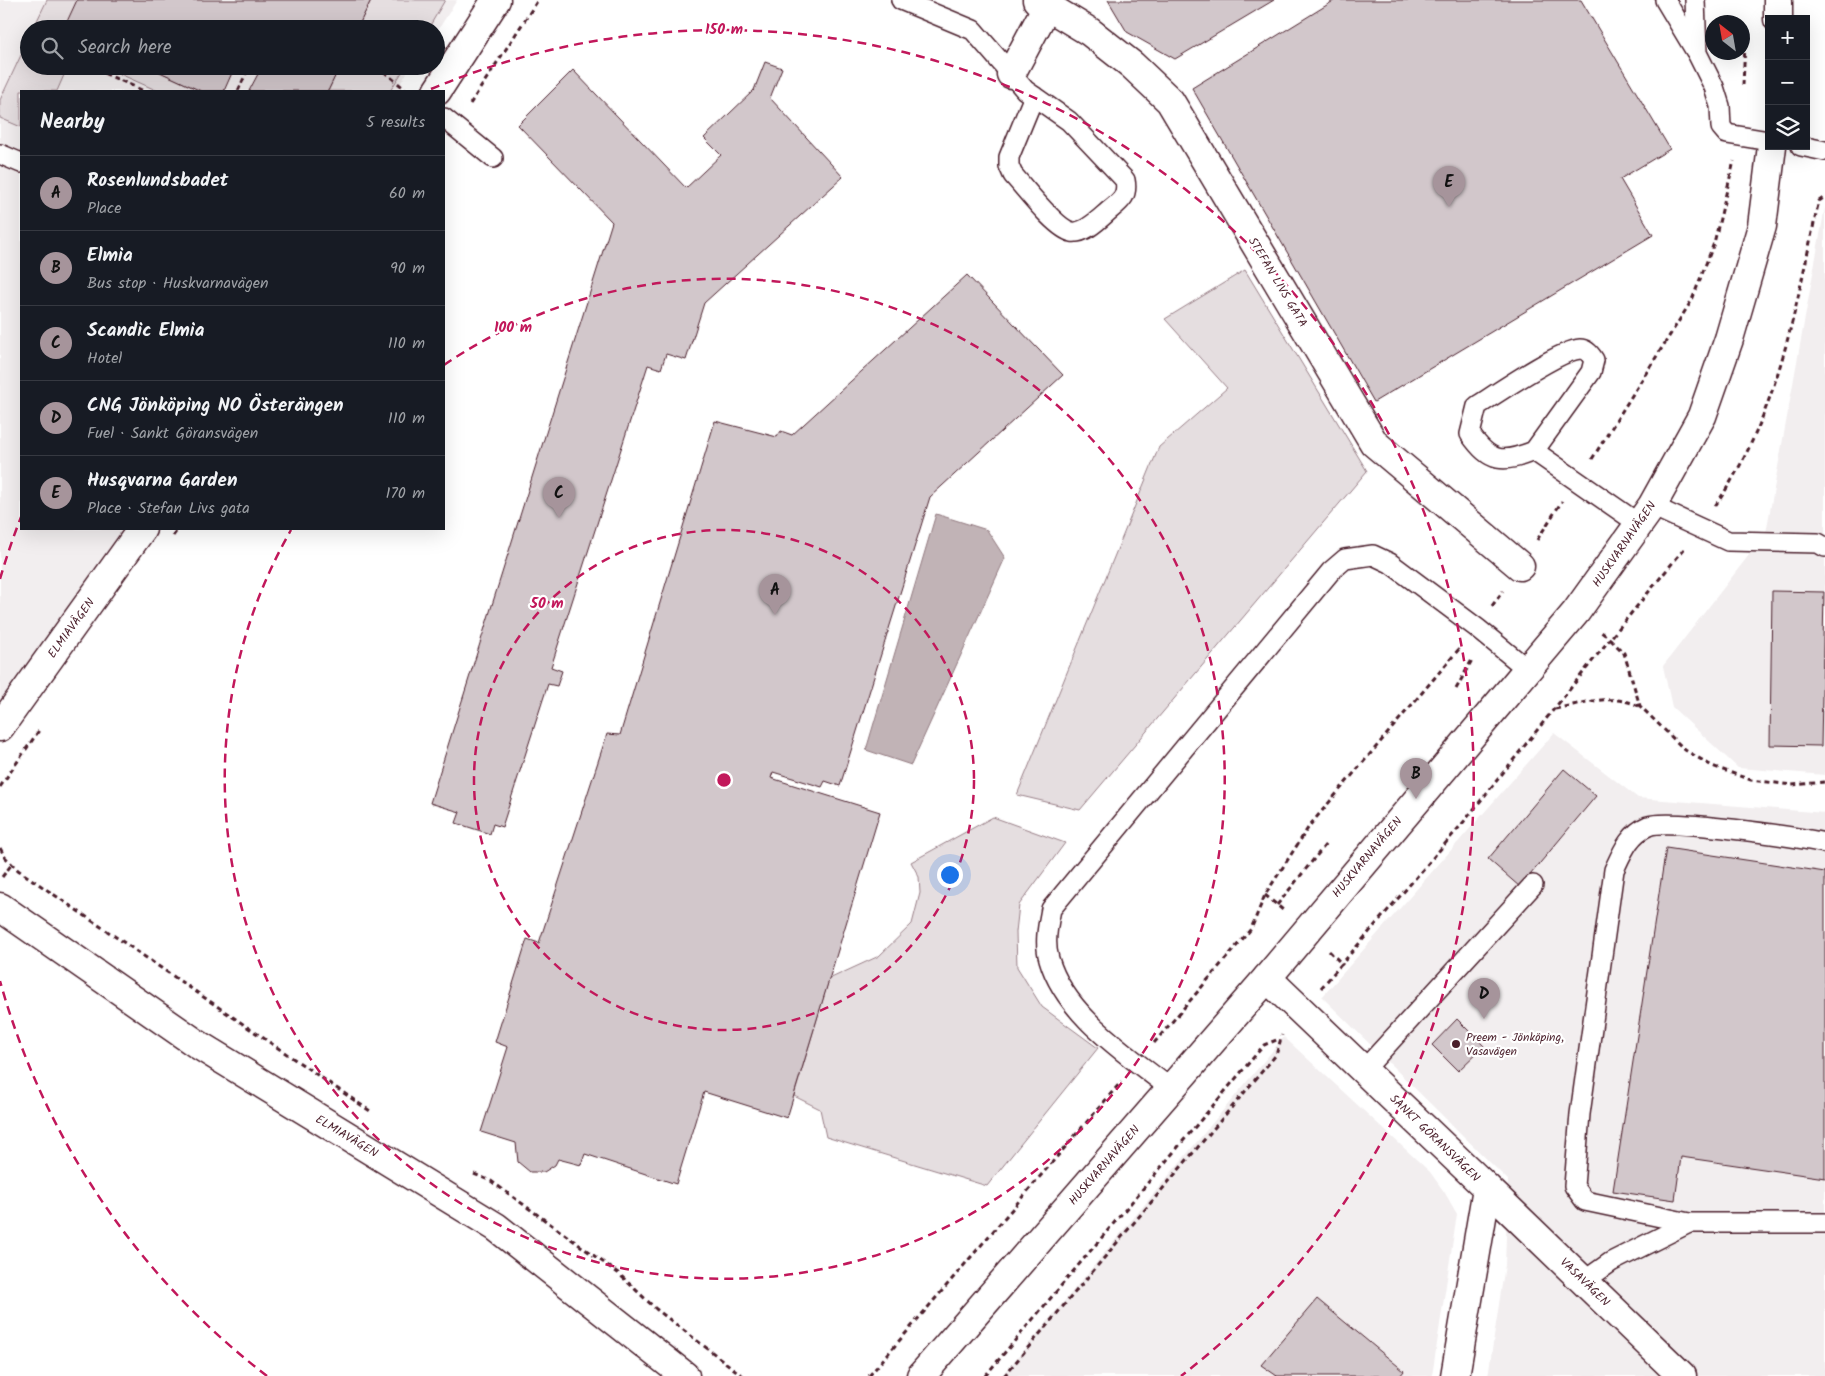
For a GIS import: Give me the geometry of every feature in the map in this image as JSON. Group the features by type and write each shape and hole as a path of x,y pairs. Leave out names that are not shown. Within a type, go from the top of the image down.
{"street":[{"path":"438,90 496,0"},
{"path":"1778,0 1778,15"},
{"path":"1011,74 1042,3"},
{"name":"STEFAN LIVS GATA","path":"1042,3 1090,32 1132,65 1170,101 1374,443 1520,566"},
{"name":"HUSKVARNAVÄGEN","path":"920,1376 1267,978 1576,612 1646,515 1702,416 1729,339 1762,226 1772,150"},
{"name":"ELMIAVÄGEN","path":"0,727 141,530"},
{"name":"ELMIAVÄGEN","path":"0,907 197,1044 496,1227 685,1376"},
{"name":"SANKT GÖRANSVÄGEN","path":"1267,978 1300,1012 1487,1188 1455,1376"},
{"name":"VASAVÄGEN","path":"1487,1188 1682,1376"}],"lane":[{"path":"900,0 973,30 1025,90 1034,96 1069,121 1125,180 1127,190 1124,198 1086,229 1072,232 1060,226 1013,175 1008,166 1009,157 1034,96"},
{"path":"1665,0 1697,54 1717,96 1721,126 1727,134 1765,140"},
{"path":"1695,0 1697,54"},
{"path":"449,123 493,158"},
{"path":"1810,148 1825,150"},
{"path":"0,154 20,163"},
{"path":"1581,349 1589,352 1594,360 1591,372 1534,452 1509,460 1494,457 1478,446 1470,434 1477,406 1533,370 1572,351 1581,349"},
{"path":"1534,452 1576,481 1646,515 1700,528 1728,541 1818,543 1825,547"},
{"path":"1171,1089 1077,1012 1060,985 1048,958 1047,933 1051,909 1331,571 1345,559 1372,556 1390,563 1527,669"},
{"path":"1825,843 1676,824 1649,826 1629,839 1614,870 1580,1114 1574,1186 1585,1202 1689,1223 1825,1223"},
{"path":"1363,1071 1533,885"},
{"path":"1584,1281 1611,1262 1689,1223"}],"path":[{"path":"449,123 538,0"},
{"path":"1743,90 1745,60"},
{"path":"108,75 142,90"},
{"path":"238,90 246,75"},
{"path":"388,75 405,90"},
{"path":"1456,689 1481,632 1520,566 1692,300 1714,243 1731,180 1739,137"},
{"path":"1300,1012 1462,824 1610,639 1663,576 1700,528 1736,475 1778,374 1819,201 1825,197"},
{"path":"1576,612 1610,639 1624,654 1640,706"},
{"path":"872,1375 1251,930 1264,895 1310,825 1481,632"},
{"path":"1554,709 1598,700 1625,699 1640,706 1685,750 1712,766 1751,780 1792,785 1825,782"},
{"path":"1277,905 1326,844"},
{"path":"0,848 18,870 379,1116"},
{"path":"0,880 12,864"},
{"path":"985,1376 1264,1045 1280,1038 1276,1054 1004,1376"},
{"path":"466,1171 492,1181 618,1273 656,1308 743,1376"}],"shaded area":[{"path":"0,0 457,0 444,20 20,20 20,75 406,75 397,90 20,90 20,530 127,530 0,711"},
{"path":"47,0 77,0 70,20 37,20"},
{"path":"371,0 445,0 433,20 361,20"},
{"path":"20,57 20,75 64,75 57,90 20,90 20,127 0,118 0,100"},
{"path":"122,75 166,75 199,90 156,90"},
{"path":"336,75 400,75 391,90 328,90"},
{"path":"1825,207 1825,775 1738,768 1672,707 1663,666 1766,533"},
{"path":"1245,270 1367,471 1080,810 1017,795 1159,447 1227,388 1165,319"},
{"path":"936,514 987,530 1005,558 911,765 866,750"},
{"path":"1554,733 1638,798 1825,813 1825,1376 1488,1376 1505,1265 1508,1180 1322,997"},
{"path":"993,817 1065,843 1019,905 1016,932 1017,967 1042,1007 1098,1048 987,1186 826,1137 820,1109 794,1096 829,979 879,956 912,924 920,893 919,877 911,862"},
{"path":"1284,1037 1430,1172 1457,1214 1432,1376 1002,1376"}],"building":[{"path":"77,0 371,0 361,20 68,20"},
{"path":"1108,0 1274,0 1175,59 1127,32"},
{"path":"1335,0 1581,0 1670,149 1620,179 1653,235 1374,402 1192,88"},
{"path":"765,62 782,68 770,98 843,177 704,303 686,360 666,354 661,369 648,365 551,667 562,671 557,686 548,684 502,827 493,824 490,834 456,823 460,812 430,803 612,222 518,125 573,70 686,188 721,155 704,138 754,90"},
{"path":"166,75 231,75 224,90 199,90"},
{"path":"257,75 336,75 328,90 250,90"},
{"path":"967,275 1063,375 930,497 840,786 825,781 822,787 773,772 771,778 880,812 787,1118 704,1092 676,1184 585,1154 581,1165 558,1159 555,1165 544,1172 530,1172 518,1162 516,1143 481,1132 508,1047 495,1042 527,939 539,943 607,734 620,735 715,421 777,437 781,431 792,435"},
{"path":"1772,591 1824,592 1821,746 1770,745"},
{"path":"1564,769 1596,796 1520,887 1488,859"},
{"path":"1666,848 1825,872 1825,1178 1681,1157 1675,1200 1613,1191"},
{"path":"1457,1019 1484,1046 1458,1071 1432,1045"},
{"path":"1317,1299 1404,1371 1400,1376 1277,1376 1261,1365"}],"place":[{"name":"Husqvarna Garden","path":"1449,207"},
{"name":"Scandic Elmia","path":"559,518"},
{"name":"Rosenlundsbadet","path":"775,615"},
{"name":"Elmia","path":"1416,799"},
{"name":"CNG Jönköping NO Österängen","path":"1484,1019"},
{"name":"Preem - Jönköping, Vasavägen","path":"1456,1044"}]}
